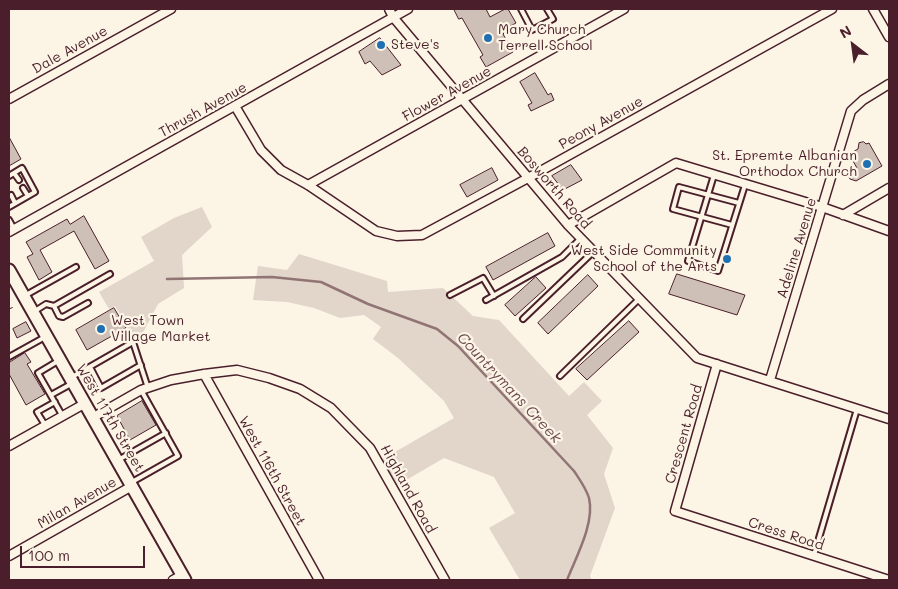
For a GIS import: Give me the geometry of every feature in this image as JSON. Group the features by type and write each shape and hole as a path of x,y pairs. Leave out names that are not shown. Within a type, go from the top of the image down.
{"main road":[{"name":"West 117th Street","path":"9,270 131,485 180,579"}],"street":[{"name":"Dale Avenue","path":"9,99 171,9"},
{"name":"Bosworth Road","path":"389,9 393,17 568,225 698,358 889,420"},
{"name":"Thrush Avenue","path":"11,230 408,9"},
{"name":"Flower Avenue","path":"308,185 624,9"},
{"name":"Peony Avenue","path":"308,185 376,231 397,236 422,235 832,9"},
{"path":"873,9 889,37"},
{"name":"Adeline Avenue","path":"770,380 851,111 862,100 889,84"},
{"path":"236,106 261,150 281,170 308,185"},
{"path":"568,225 676,163 822,207 889,231"},
{"path":"842,215 889,188"},
{"name":"Crescent Road","path":"675,511 717,364"},
{"name":"Highland Road","path":"92,418 145,389 171,380 204,374 236,370 269,378 300,389 331,408 370,448 444,580"},
{"name":"West 116th Street","path":"204,374 319,580"},
{"path":"9,446 84,404"},
{"name":"Milan Avenue","path":"9,556 131,485"},
{"name":"Cress Road","path":"675,511 889,580"}],"lane":[{"path":"520,9 532,30 553,19 547,9"},
{"path":"9,176 22,168 35,192 9,207"},
{"path":"14,173 19,180"},
{"path":"714,175 688,262 718,271 745,185"},
{"path":"732,225 673,209 679,186 739,203"},
{"path":"23,188 28,196"},
{"path":"11,195 15,203"},
{"path":"9,220 11,230"},
{"path":"486,300 562,257 581,238"},
{"path":"523,319 594,250"},
{"path":"24,296 76,267"},
{"path":"33,312 46,304 54,306 110,274"},
{"path":"450,295 483,278 494,296"},
{"path":"560,376 640,298"},
{"path":"54,306 60,316 63,317 88,303"},
{"path":"9,357 47,336"},
{"path":"51,395 90,367 133,342 145,389 178,456 131,485"},
{"path":"60,360 38,373 62,416"},
{"path":"90,367 101,388 140,365"},
{"path":"45,425 37,412 55,402"},
{"path":"814,556 857,409"},
{"path":"117,460 166,433"}],"path":[{"path":"9,310 16,306"}],"shaded area":[{"path":"202,207 212,227 182,255 184,288 158,304 137,344 115,306 109,309 99,292 154,261 141,237 174,218"},
{"path":"299,254 387,281 388,292 443,288 473,316 499,320 569,396 584,382 602,401 587,415 613,448 604,474 615,508 590,576 592,580 520,580 489,528 515,513 494,477 444,458 396,486 381,460 454,418 444,401 398,358 373,339 381,327 364,315 340,318 314,308 287,302 253,300 258,266 287,270"}],"building":[{"name":"Mary Church Terrell School","path":"454,9 486,9 490,17 508,9 516,23 503,30 503,34 513,52 486,67 480,57 483,55 462,18 459,19"},
{"path":"380,38 401,65 382,75 370,61 365,64 359,52"},
{"path":"535,73 548,95 551,93 554,100 531,111 528,105 532,103 520,82"},
{"path":"9,137 21,159 9,166"},
{"name":"St. Epremte Albanian Orthodox Church","path":"864,142 866,144 869,143 882,166 856,181 850,179 847,173 857,168 851,153 858,149 859,143"},
{"path":"571,165 582,180 563,190 552,176"},
{"path":"492,168 498,180 467,197 460,185"},
{"path":"84,216 109,261 95,269 74,231 40,250 52,272 39,280 27,257 33,254 26,242 67,219 70,224"},
{"path":"548,233 555,246 493,280 486,267"},
{"path":"677,274 745,295 737,315 669,294"},
{"path":"588,275 598,286 548,334 538,323"},
{"path":"536,277 546,288 515,316 505,305"},
{"name":"West Town Village Market","path":"114,308 126,328 87,350 76,330"},
{"path":"629,321 639,332 587,380 576,369"},
{"path":"26,322 31,331 17,338 13,329"},
{"path":"25,353 31,362 27,364 45,394 26,405 9,374 9,363"},
{"path":"142,401 156,425 130,440 117,416"}],"waterway":[{"name":"Countrymans Creek","path":"167,279 272,277 321,282 368,304 437,329 458,346 574,471 585,487 590,508 587,529 567,580"}],"place":[{"name":"Mary Church Terrell School","path":"488,38"},
{"name":"Steve's","path":"381,45"},
{"name":"St. Epremte Albanian Orthodox Church","path":"867,164"},
{"name":"West Side Community School of the Arts","path":"727,259"},
{"name":"West Town Village Market","path":"101,329"}]}
